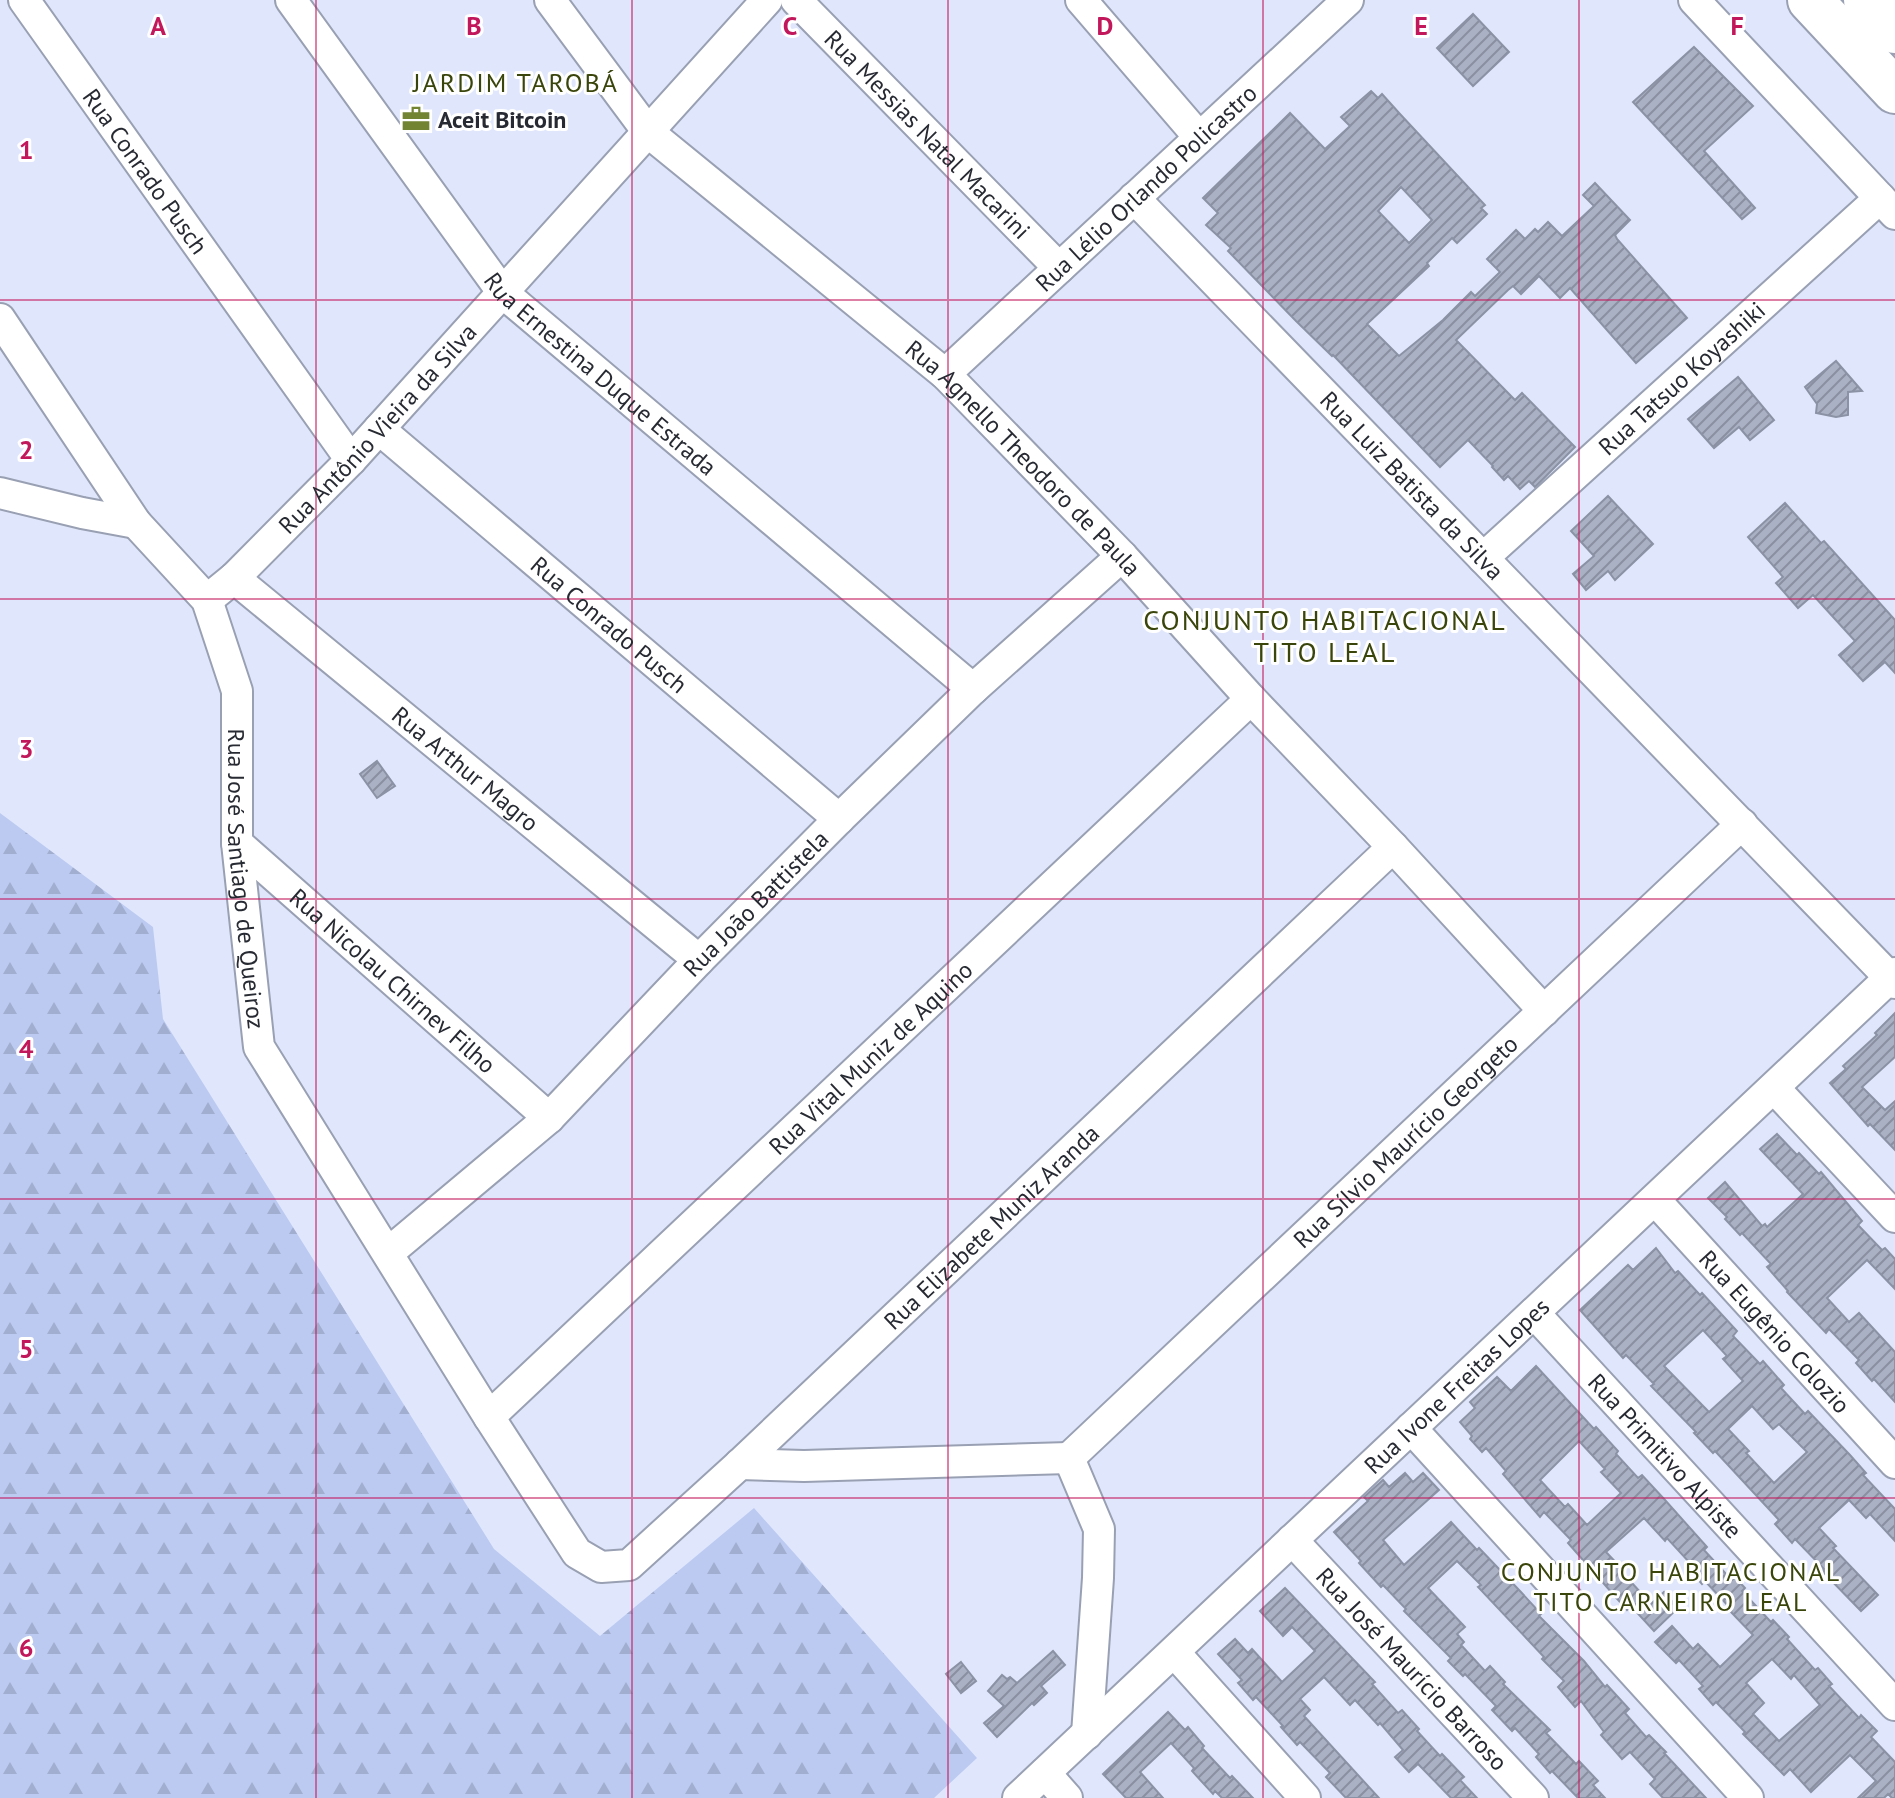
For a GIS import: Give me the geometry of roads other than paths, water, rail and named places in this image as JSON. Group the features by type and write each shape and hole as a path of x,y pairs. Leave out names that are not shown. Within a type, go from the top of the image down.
{"highway":[{"path":"1810,0 1895,91"},
{"path":"1866,0 1895,31"}],"street":[{"name":"Rua Conrado Pusch","path":"24,0 351,460"},
{"name":"Rua Ernestina Duque Estrada","path":"291,0 503,293 973,689"},
{"name":"Rua Agnello Theodoro de Paula","path":"550,0 648,132 945,374 1122,556 1251,699 1544,1011"},
{"name":"Rua Antônio Vieira da Silva","path":"207,600 234,578 351,460 767,0"},
{"name":"Rua Messias Natal Macarini","path":"796,0 1059,268"},
{"path":"1081,0 1199,137"},
{"name":"Rua Lélio Orlando Policastro","path":"945,374 1348,0"},
{"path":"1694,0 1888,206"},
{"name":"Rua Luiz Batista da Silva","path":"1134,198 1893,978"},
{"name":"Rua Tatsuo Koyashiki","path":"1483,558 1888,206"},
{"path":"0,319 136,523"},
{"name":"Rua Conrado Pusch","path":"379,429 839,819"},
{"path":"0,493 136,523"},
{"name":"Rua José Santiago de Queiroz","path":"136,523 207,600 237,691 237,843 259,1047 577,1553"},
{"name":"Rua João Battistela","path":"388,1253 549,1118 839,819 973,689 1122,556"},
{"name":"Rua Arthur Magro","path":"234,578 699,960"},
{"name":"Rua Vital Muniz de Aquino","path":"489,1417 1251,699"},
{"name":"Rua Sílvio Maurício Georgeto","path":"1069,1458 1742,824"},
{"name":"Rua Nicolau Chirnev Filho","path":"237,843 549,1118"},
{"name":"Rua Elizabete Muniz Aranda","path":"577,1553 601,1567 629,1565 740,1464 1393,847"},
{"name":"Rua Ivone Freitas Lopes","path":"1018,1798 1893,978"},
{"path":"1774,1088 1895,1217"},
{"name":"Rua Eugênio Colozio","path":"1655,1200 1895,1463"},
{"name":"Rua Primitivo Alpiste","path":"1534,1313 1895,1705"},
{"path":"1411,1428 1748,1798"},
{"path":"740,1464 804,1466 1069,1458 1099,1529 1087,1734"},
{"name":"Rua José Maurício Barroso","path":"1292,1540 1533,1798"},
{"path":"1174,1652 1305,1798"},
{"path":"1045,1773 1067,1798"}],"place":[{"name":"Aceit Bitcoin","path":"416,119"}],"district":[{"name":"JARDIM TAROBÁ","path":"516,82"},
{"name":"CONJUNTO HABITACIONAL TITO LEAL","path":"1325,635"},
{"name":"CONJUNTO HABITACIONAL TITO CARNEIRO LEAL","path":"1671,1586"}]}
